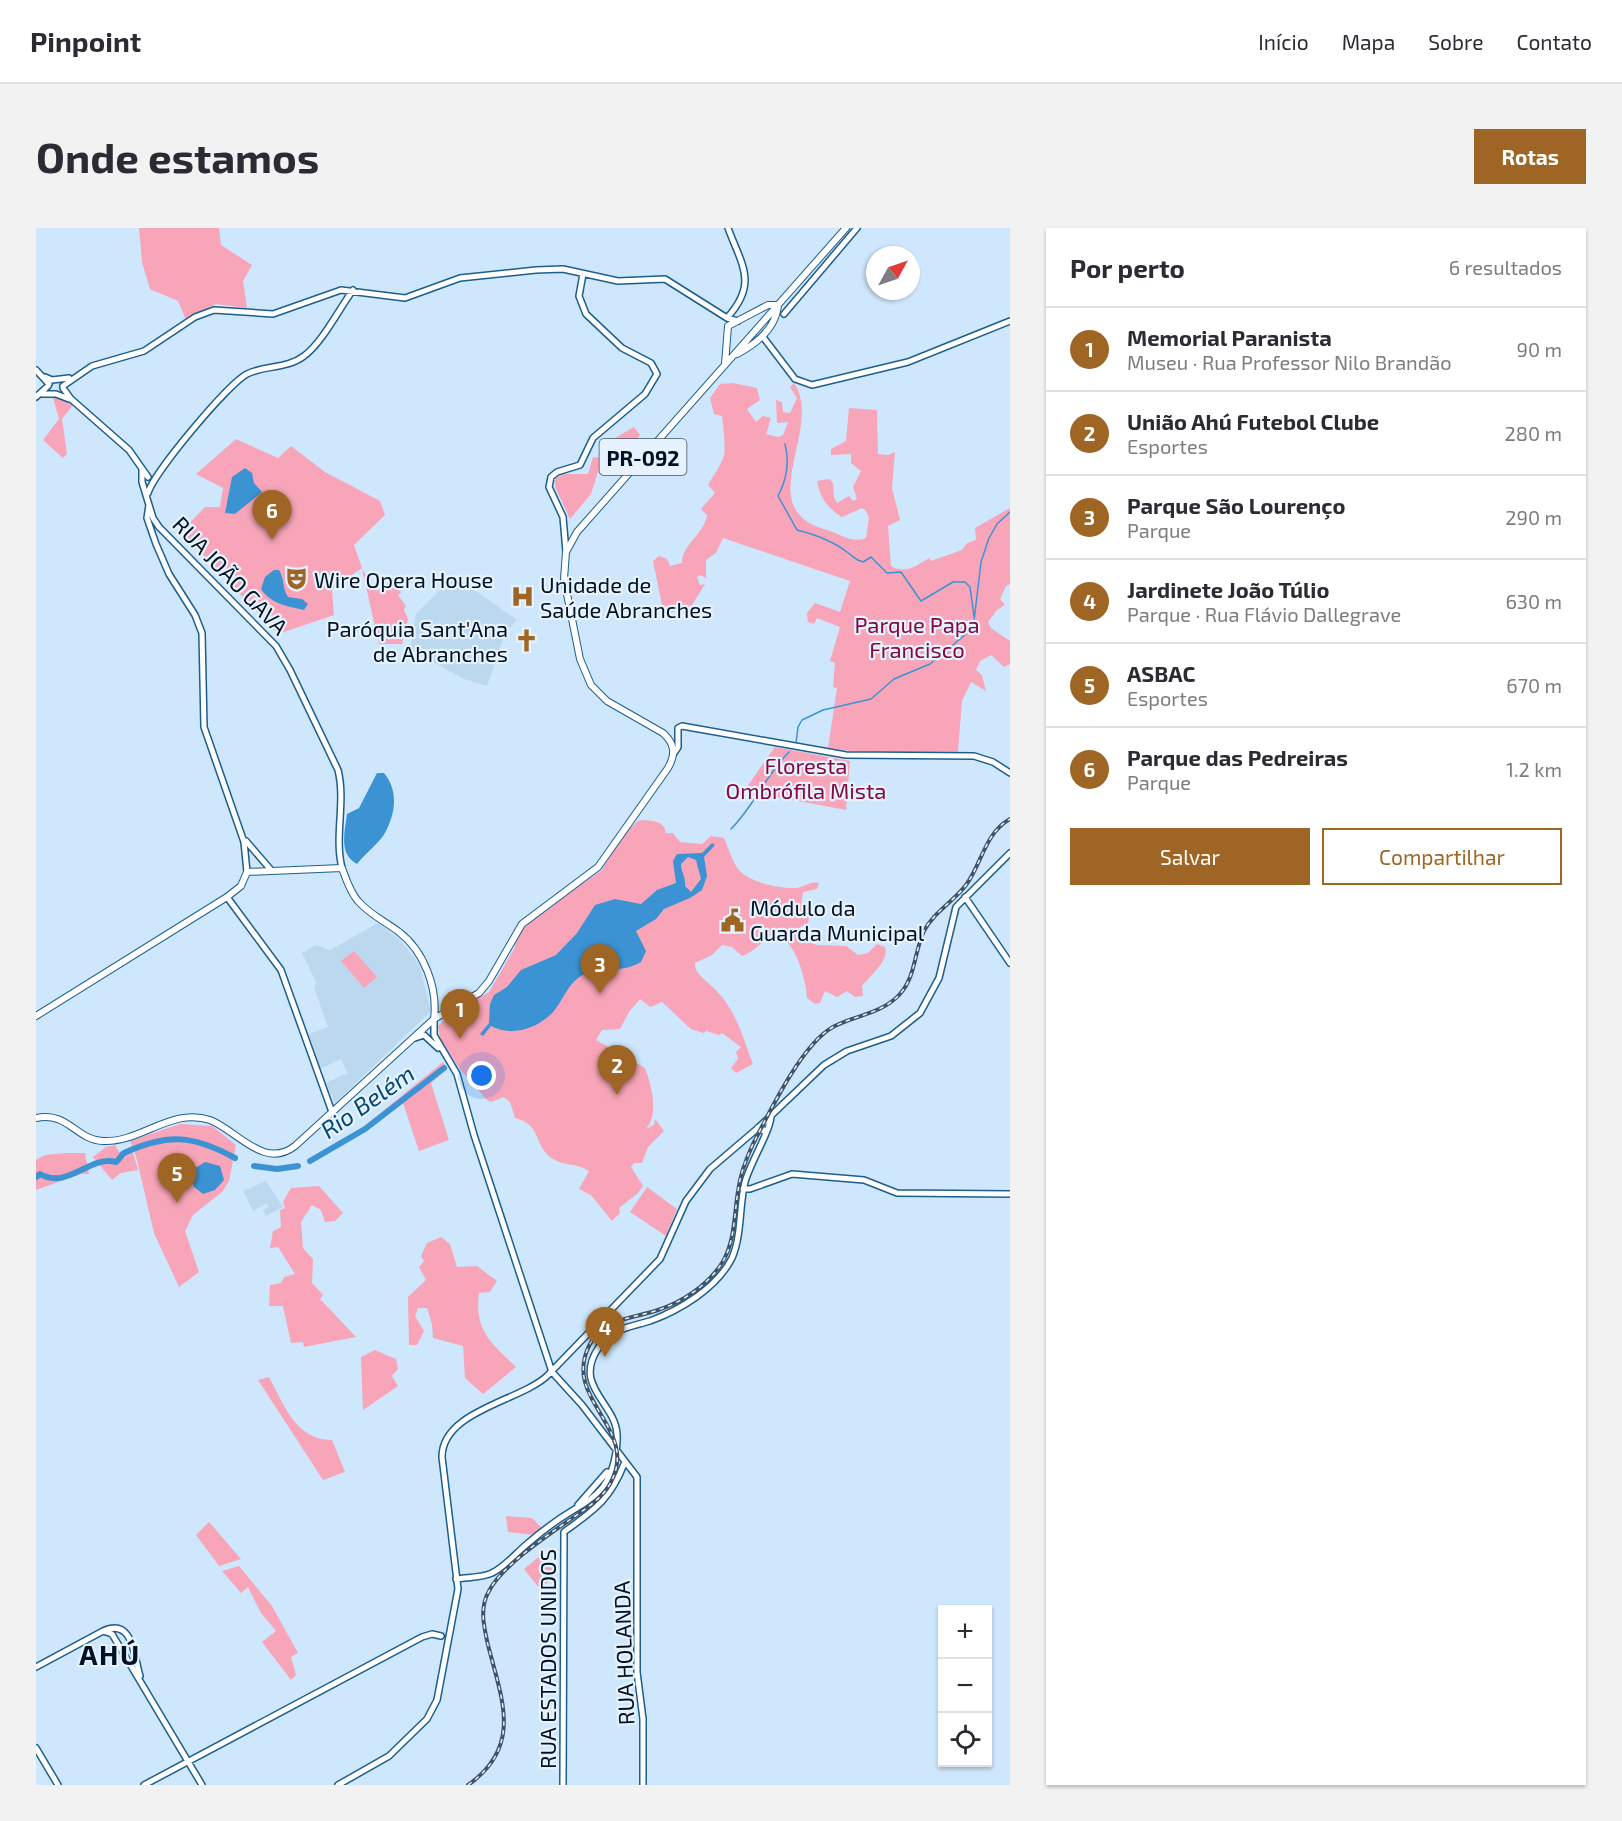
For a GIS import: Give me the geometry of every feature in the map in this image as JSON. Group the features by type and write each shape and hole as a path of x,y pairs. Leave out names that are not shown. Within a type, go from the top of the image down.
{"main road":[{"path":"725,364 726,318 737,306 745,279 741,255 728,228"},
{"path":"784,314 857,228"},
{"name":"PR-092","path":"566,552 576,532 845,229"},
{"path":"54,394 71,378 97,364 144,351 207,311 227,309 273,314 288,311 332,293 353,290 400,298 460,278 553,268 618,281 665,279 726,318 738,321"},
{"path":"583,274 579,296 586,314 622,348 651,363 657,374 645,394 593,438 580,465 557,472 550,477 549,487 563,517 566,552 564,579 578,654 588,679 607,702 666,735 674,753"},
{"path":"148,481 161,471 238,379 257,370 292,363 310,351 353,290"},
{"path":"726,329 768,305 778,304 775,316 763,337 731,357"},
{"path":"763,337 795,379 812,385 908,362 1010,321"},
{"path":"36,370 50,383 54,394"},
{"path":"36,1016 227,897 241,886 247,872 242,835 204,727 202,633 159,551 147,518 150,505 148,481 129,450 71,399 62,385 50,383"},
{"path":"42,394 50,383"},
{"path":"36,397 42,394 54,394 71,399"},
{"name":"RUA JOÃO GAVA","path":"150,505 153,518 162,531 267,636 290,670 338,770 338,845 342,868 358,901 406,938 418,952 427,970 435,1007 434,1018"},
{"path":"36,1118 57,1118 88,1137 104,1142 181,1117 194,1116 222,1125 258,1151 276,1155 291,1149 434,1018 479,993 489,981 522,924 604,860 668,768 678,747 679,726 846,755 974,756 993,762 1010,772"},
{"path":"242,835 266,867 275,871"},
{"path":"456,1579 494,1572 530,1542 591,1499 602,1488 610,1475 616,1452 616,1427 592,1385 591,1369 601,1344 616,1331 660,1316 698,1295 730,1261 735,1248 743,1189 769,1118 829,1062 847,1051 891,1036 920,1013 937,985 952,916 965,897 1010,853"},
{"path":"247,872 342,868"},
{"path":"227,897 281,970 332,1112"},
{"path":"965,897 1010,963"},
{"path":"403,1046 430,1017 435,1007 441,1010 479,993"},
{"path":"434,1018 434,1035 453,1064 552,1372 634,1475"},
{"path":"403,1046 419,1035 430,1038 449,1063 460,1089"},
{"path":"338,1785 386,1759 428,1717 437,1700 458,1589 442,1450 447,1437 481,1408 534,1387 552,1372 660,1259 687,1201 702,1178 762,1132"},
{"path":"743,1189 750,1189 792,1174 864,1180 891,1192 1010,1194"},
{"path":"616,1452 634,1475"},
{"path":"574,1510 606,1475 616,1452"},
{"name":"RUA ESTADOS UNIDOS","path":"562,1785 564,1532 600,1505 615,1484 624,1464"},
{"name":"RUA HOLANDA","path":"634,1475 639,1491 637,1672 643,1719 643,1785"},
{"path":"144,1785 422,1636 441,1635 448,1631 456,1579"},
{"path":"36,1667 103,1631 115,1629 126,1633 133,1644 147,1692"},
{"path":"103,1631 112,1634 202,1785"},
{"path":"441,1635 447,1645"},
{"path":"130,1663 136,1658"},
{"path":"36,1748 58,1785"}],"shaded area":[{"path":"454,576 517,620 505,634 487,686 464,679 410,649 416,614"},
{"path":"378,923 400,940 419,964 431,1011 335,1103 326,1083 347,1073 341,1059 320,1069 309,1034 328,1027 314,988 316,982 302,953 316,945 330,950"},
{"path":"266,1181 283,1207 266,1216 263,1210 268,1207 267,1203 253,1211 243,1191"}],"green space":[{"path":"139,228 219,228 221,245 252,265 243,281 247,308 216,304 186,320 178,301 150,289 142,262"},
{"name":"Parque Papa Francisco","path":"733,383 757,388 760,400 747,409 756,422 763,416 771,418 766,434 778,437 783,435 788,422 777,423 776,400 782,402 783,412 790,413 797,398 790,387 794,383 801,402 801,422 790,486 793,505 804,520 856,540 866,538 869,518 866,511 862,508 842,517 825,502 817,481 829,479 833,483 837,503 849,496 853,501 857,499 853,487 861,471 851,463 851,454 831,455 831,449 846,441 849,408 877,410 878,454 888,455 895,452 892,488 900,520 888,526 891,566 896,569 911,568 929,558 931,561 962,550 967,543 976,540 975,528 1010,508 1010,584 1006,586 1000,599 1005,605 997,610 988,622 991,628 1010,641 1010,664 1004,667 991,655 980,661 976,670 982,675 986,691 971,682 962,701 956,753 851,751 828,748 837,688 833,687 835,663 830,661 840,627 817,618 814,624 808,622 807,613 815,603 840,612 850,581 723,538 716,553 706,560 706,578 700,575 697,577 700,585 705,584 692,605 664,615 653,561 659,556 667,559 670,566 682,563 685,550 705,522 707,515 701,509 715,493 708,485 725,452 722,416 714,414 710,398 720,384"},
{"path":"57,397 73,405 62,419 67,454 63,458 43,440 59,419 53,398"},
{"path":"634,427 640,435 611,469 600,466 591,494 570,519 555,487 555,479 562,474 588,474 593,457 601,458 612,440"},
{"path":"236,439 278,458 291,446 325,472 380,501 385,515 354,545 362,568 332,589 334,615 278,634 199,551 178,535 205,507 220,507 223,488 196,474"},
{"path":"362,569 377,591 392,581 401,592 398,595 406,606 404,610 408,619 402,644 379,644"},
{"name":"Floresta Ombrófila Mista","path":"775,747 850,761 846,810 744,791"},
{"path":"638,821 661,824 666,833 673,833 680,842 702,844 711,836 724,838 738,869 756,881 789,888 819,883 817,889 803,892 801,906 810,912 808,923 795,930 797,939 817,945 846,946 858,955 868,953 877,944 885,947 886,952 882,962 862,986 863,996 855,997 847,991 837,997 825,991 820,1003 815,1004 807,998 798,960 788,943 781,938 774,937 742,956 732,947 722,945 712,955 695,963 699,974 717,991 735,1017 753,1064 736,1073 731,1068 738,1059 736,1052 741,1047 722,1033 719,1035 706,1031 703,1033 691,1029 662,1002 650,1007 640,999 629,1012 620,1029 602,1030 596,1040 645,1068 653,1100 652,1116 646,1129 654,1125 655,1119 664,1131 648,1147 642,1163 634,1163 631,1167 643,1186 637,1194 619,1208 620,1213 612,1221 591,1195 579,1189 589,1171 550,1157 529,1125 515,1118 510,1102 504,1097 491,1102 487,1100 459,1068 440,1039 438,1026 450,1014 489,992 514,949 519,933 539,913 601,871 625,833"},
{"path":"354,951 377,977 364,988 341,961"},
{"path":"443,1062 447,1069 431,1083 449,1140 419,1151 403,1103 366,1131 362,1128"},
{"path":"180,1124 212,1126 236,1145 229,1181 222,1192 193,1215 185,1231 199,1272 179,1287 154,1233 136,1156 130,1141"},
{"path":"115,1145 119,1152 132,1149 138,1170 121,1173 112,1180 93,1157 106,1147"},
{"path":"85,1153 89,1174 81,1174 36,1190 36,1160 45,1155"},
{"path":"319,1186 343,1213 335,1221 325,1222 321,1210 312,1205 301,1222 303,1248 313,1259 312,1283 323,1295 320,1299 356,1337 304,1347 303,1342 291,1343 283,1306 269,1306 270,1285 281,1283 284,1277 295,1274 278,1247 270,1248 273,1231 281,1227 280,1210 285,1208 283,1202 291,1188"},
{"path":"647,1187 677,1209 666,1236 630,1212"},
{"path":"441,1237 450,1244 457,1267 477,1266 497,1281 490,1292 479,1293 479,1317 486,1335 516,1367 483,1394 465,1378 463,1346 433,1338 427,1308 418,1308 415,1316 424,1331 417,1345 409,1345 408,1297 426,1280 419,1267 424,1261 421,1256 427,1243"},
{"path":"375,1350 396,1359 398,1369 392,1376 398,1386 363,1410 361,1357"},
{"path":"269,1377 292,1419 300,1427 309,1434 332,1440 345,1472 323,1480 258,1380"},
{"path":"506,1516 532,1518 542,1528 534,1535 508,1532"},
{"path":"209,1522 241,1559 219,1566 196,1535"},
{"path":"541,1555 557,1574 540,1589 524,1569"},
{"path":"239,1566 272,1606 298,1653 291,1657 296,1675 291,1680 262,1642 276,1631 261,1613 248,1587 241,1593 222,1571"}],"water":[{"path":"245,468 252,473 254,483 262,492 235,514 225,513 232,477"},
{"path":"274,570 279,570 288,597 302,599 308,604 304,610 275,601 261,589 265,577"},
{"path":"377,773 384,773 392,786 394,801 392,816 383,835 357,864 351,860 345,848 347,814 359,808"},
{"path":"712,843 715,845 704,857 707,876 702,890 664,909 656,919 636,931 646,951 641,962 627,968 594,971 581,976 572,984 554,1011 532,1027 507,1031 491,1026 483,1036 480,1034 489,1023 490,1004 494,995 507,987 521,970 556,955 577,933 595,905 615,899 641,904 657,890 676,883 673,861 677,854 702,853","holes":["688,857 696,860 701,879 691,892 685,886 681,864"]},
{"path":"205,1162 220,1166 224,1180 215,1190 203,1194 194,1187 187,1167 197,1167"}],"waterway":[{"path":"785,444 787,471 778,496 797,530 830,542 860,561 863,562 871,557 887,573 901,572 921,601 953,582 965,582 970,587 974,616"},
{"name":"Rio Belém","path":"796,743 798,727 802,720 823,710 871,699 894,679 930,664 966,634 974,621 981,562 989,538 997,524 1010,512"},
{"name":"Rio Belém","path":"731,829 747,810 773,770 789,752"},
{"name":"Rio Belém","path":"310,1161 365,1129 444,1068"},
{"name":"Rio Belém","path":"36,1177 40,1174 50,1178 60,1178 97,1163 116,1162 124,1153 154,1142 167,1140 193,1141 235,1158"},
{"name":"Rio Belém","path":"254,1166 277,1169 298,1166"}],"railway":[{"path":"468,1785 485,1770 496,1754 502,1738 504,1721 499,1685 484,1624 483,1611 486,1597 495,1582 513,1563 602,1495 610,1484 617,1464 616,1447 610,1430 585,1383 583,1365 589,1346 595,1337 610,1325 676,1303 701,1286 716,1271 729,1246 739,1185 748,1155 778,1097 799,1063 821,1036 833,1027 877,1010 900,994 909,980 924,931 966,885 989,840 1010,819"}],"place":[{"name":"Parque das Pedreiras","path":"272,540"},
{"name":"Wire Opera House","path":"296,579"},
{"name":"Unidade de Saúde Abranches","path":"522,597"},
{"name":"Paróquia Sant'Ana de Abranches","path":"526,641"},
{"name":"Módulo da Guarda Municipal","path":"732,920"},
{"name":"Parque São Lourenço","path":"600,994"},
{"name":"Memorial Paranista","path":"460,1039"},
{"name":"União Ahú Futebol Clube","path":"617,1095"},
{"name":"ASBAC","path":"177,1203"},
{"name":"Jardinete João Túlio","path":"605,1357"}],"district":[{"name":"AHÚ","path":"110,1654"}]}
